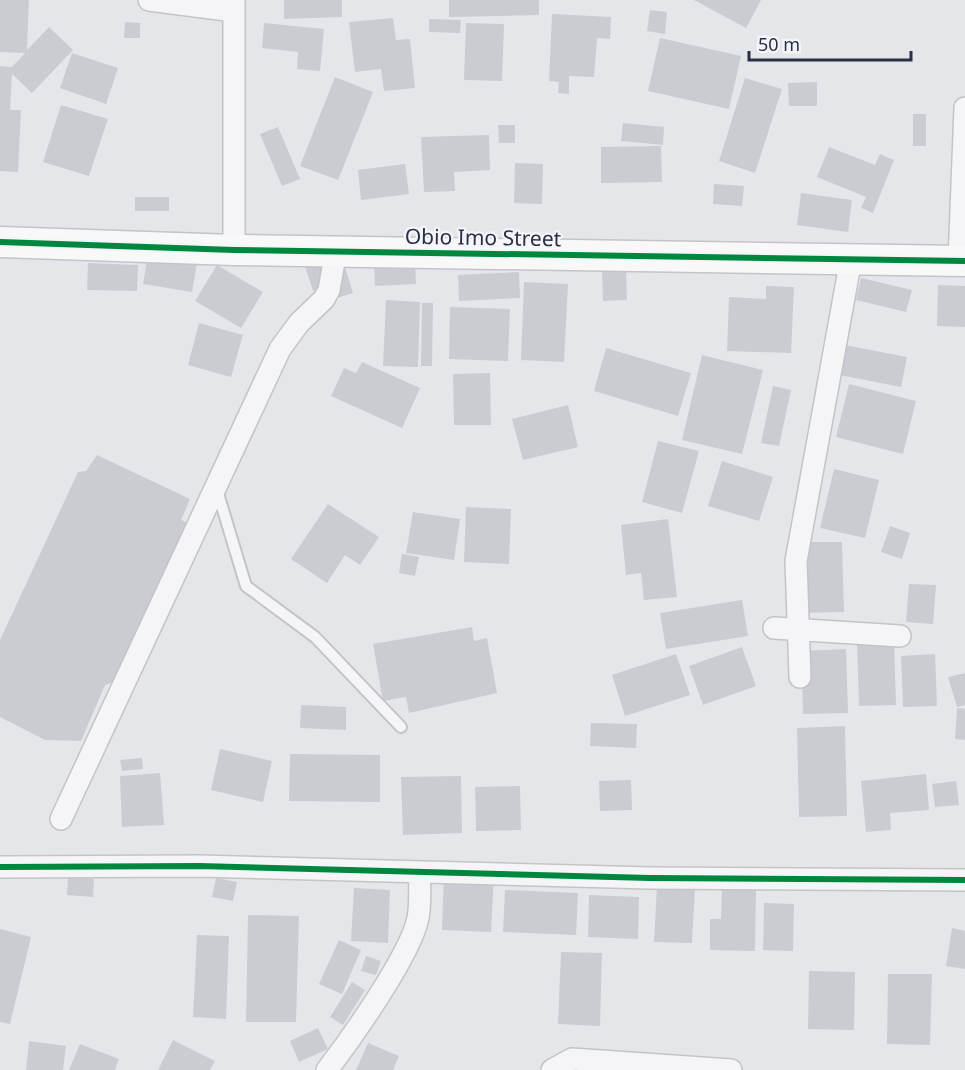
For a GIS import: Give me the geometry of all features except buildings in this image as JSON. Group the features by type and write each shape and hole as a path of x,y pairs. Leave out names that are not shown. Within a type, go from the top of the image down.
{"street":[{"path":"149,0 234,6 234,250"},
{"path":"962,261 965,108"},
{"name":"Obio Imo Street","path":"0,242 234,250 962,261"},
{"path":"61,819 280,350 299,323 324,299 329,290 336,251"},
{"path":"800,677 796,561 851,259"},
{"path":"774,628 900,636"},
{"path":"0,867 199,866 651,878 965,880"},
{"path":"327,1070 344,1048 409,945 418,917 420,872"},
{"path":"552,1070 572,1059 731,1070"}],"lane":[{"path":"216,487 246,586 315,637 401,727"}],"cycle path":[{"path":"0,242 234,250 965,261"},
{"path":"0,867 199,866 650,878 965,880"}]}
